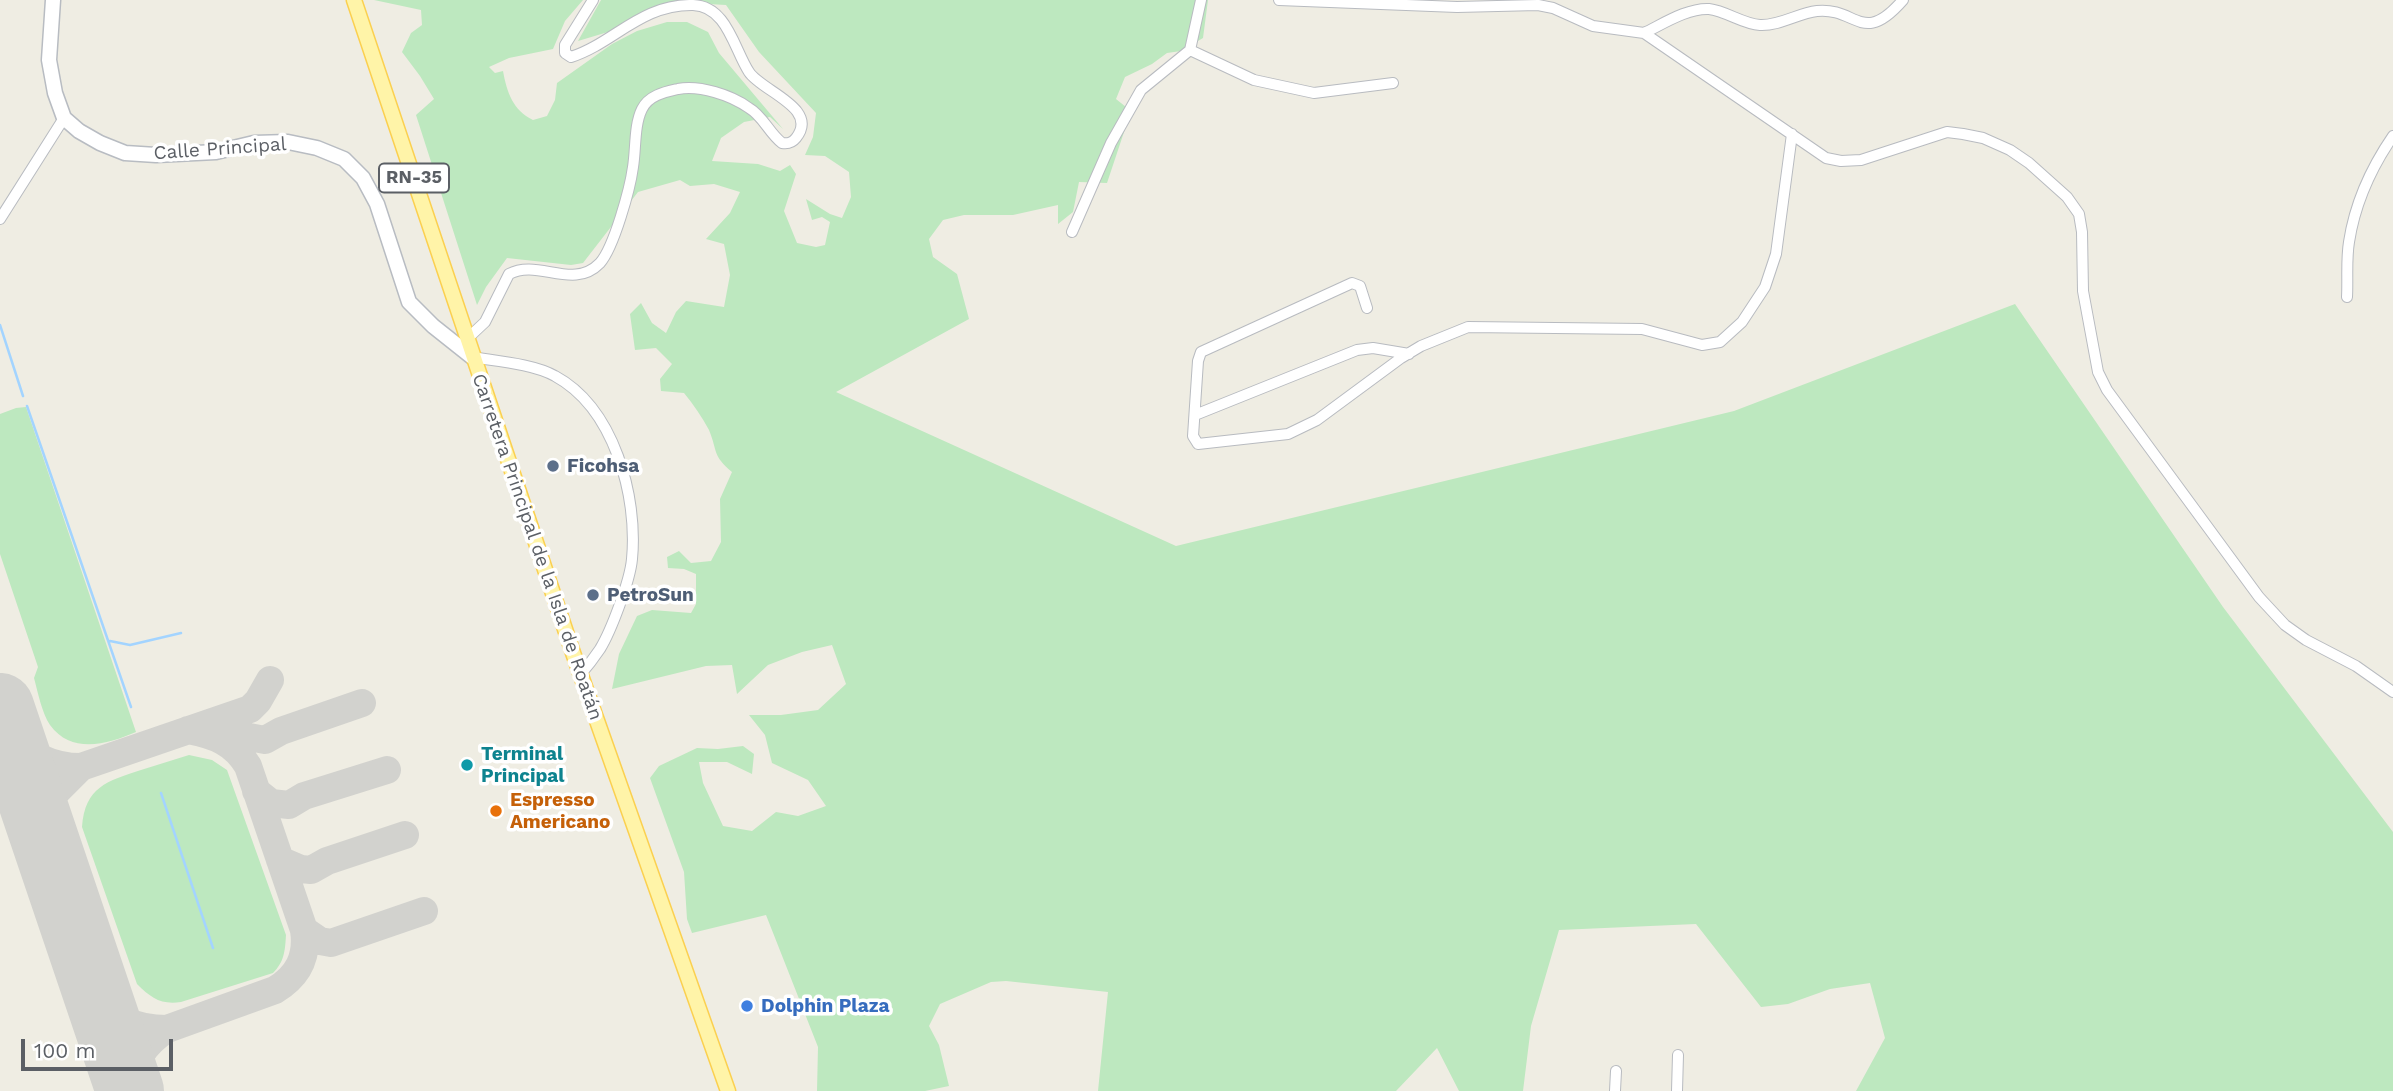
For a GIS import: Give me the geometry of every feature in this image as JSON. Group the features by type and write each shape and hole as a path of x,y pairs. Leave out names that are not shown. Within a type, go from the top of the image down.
{"main road":[{"name":"Carretera Principal de la Isla de Roatán","path":"354,0 580,675 728,1091"}],"street":[{"path":"0,219 64,118 55,93 49,60 53,0"},
{"path":"468,338 485,322 509,274 526,269 574,276 587,273 600,262 607,252 626,198 642,108 651,99 661,93 689,87 717,93 755,111 782,143 788,144 795,140 800,131 801,118 796,109 754,78 725,23 712,11 697,5 676,6 655,12 571,57 565,53 565,45 593,0"},
{"path":"1072,232 1111,143 1140,90 1190,50 1201,0"},
{"path":"1279,0 1457,7 1538,5 1553,8 1592,26 1644,33 1826,158 1841,161 1861,160 1947,132 1983,138 2010,150 2067,197 2079,214 2083,291 2098,372 2107,390 2259,597 2285,625 2306,640 2356,666 2393,692"},
{"path":"1644,33 1690,12 1709,9 1760,25 1814,11 1829,10 1868,24 1883,19 1903,0"},
{"path":"1190,50 1254,80 1314,93 1393,83"},
{"name":"Calle Principal","path":"64,118 79,131 125,153 156,155 204,152 254,143 288,142 317,148 344,159 362,177 377,204 408,302 472,357"},
{"path":"1367,308 1360,286 1352,284 1201,352 1198,362 1194,436 1198,444 1288,434 1318,420 1421,346 1468,327 1642,329 1702,345 1720,342 1742,322 1765,287 1776,254 1792,135"},
{"path":"2347,297 2349,242 2362,191 2374,164 2393,136"},
{"path":"1195,415 1357,350 1373,348 1409,354"},
{"path":"472,357 553,374 578,391 596,413 620,459 632,509 632,561 619,606 601,648 580,675"},
{"path":"1677,1091 1678,1055"},
{"path":"1615,1091 1616,1071"}],"green space":[{"path":"374,0 583,0 565,21 553,49 509,58 489,67 495,73 503,71 512,100 520,111 533,120 547,116 555,100 557,83 612,44 637,31 667,22 687,22 708,32 719,53 783,129 770,117 744,122 721,138 712,161 758,164 780,171 790,165 796,174 784,211 797,243 816,247 825,245 830,222 822,217 812,220 806,199 842,218 851,197 849,172 825,156 805,155 813,137 816,113 759,52 726,5 671,2 608,32 578,41 601,0 1208,0 1203,38 1181,51 1167,53 1152,64 1125,77 1116,99 1131,111 1107,183 1079,182 1073,212 1058,224 1058,205 1013,215 964,215 943,220 929,239 933,257 957,274 969,319 836,392 1176,546 1734,411 2015,304 2223,607 2393,832 2393,1091 1856,1091 1885,1038 1870,983 1830,989 1788,1004 1761,1007 1696,924 1559,930 1531,1026 1523,1091 1459,1091 1437,1048 1396,1091 1098,1091 1108,992 1006,981 991,982 940,1004 929,1026 939,1045 949,1086 925,1091 817,1091 818,1047 766,915 692,933 687,919 684,872 650,778 659,766 697,748 743,746 754,754 752,774 727,762 699,762 703,783 723,826 752,831 776,812 798,816 826,806 808,780 772,763 765,735 749,715 781,715 818,710 846,684 832,645 802,652 768,665 737,694 732,665 706,666 612,689 619,654 637,616 652,610 691,613 696,604 696,574 684,569 668,568 667,557 679,551 691,563 711,561 721,542 720,499 732,472 718,457 709,430 684,393 661,391 660,379 672,364 656,348 635,350 630,314 641,303 652,323 666,333 676,312 686,301 724,307 730,275 724,244 706,239 730,213 740,192 714,184 690,186 680,180 638,192 583,263 571,265 507,258 477,305 416,115 434,99 402,52 411,33 422,25 421,10"},
{"path":"26,407 136,732 102,743 79,744 59,734 50,725 42,709 34,678 38,667 0,554 0,414"},
{"path":"189,755 212,760 227,770 286,941 282,961 273,973 181,1002 168,1002 152,997 137,984 82,827 84,814 93,794 108,782"}],"waterway":[{"path":"0,325 23,396"},
{"path":"27,406 131,707"},
{"path":"110,641 130,645 181,633"},
{"path":"161,793 213,948"}],"taxiway":[{"path":"47,844 48,811 55,793 81,767 250,709 270,680"},
{"path":"133,1091 137,1063 146,1048 159,1035 167,1029 275,990 290,979 303,957 304,930 248,766 230,745 206,734 188,730 212,730 265,740 281,731 362,703"},
{"path":"9,735 50,762 81,767"},
{"path":"256,791 271,803 289,805 304,796 387,770"},
{"path":"280,860 301,869 311,870 327,861 405,835"},
{"path":"304,930 320,941 331,943 424,911"},
{"path":"96,992 126,1021 154,1029 167,1029"}],"runway":[{"path":"0,707 130,1091"}],"place":[{"name":"Ficohsa","path":"553,466"},
{"name":"PetroSun","path":"593,595"},
{"name":"Terminal Principal","path":"467,765"},
{"name":"Espresso Americano","path":"496,811"},
{"name":"Dolphin Plaza","path":"747,1006"}]}
